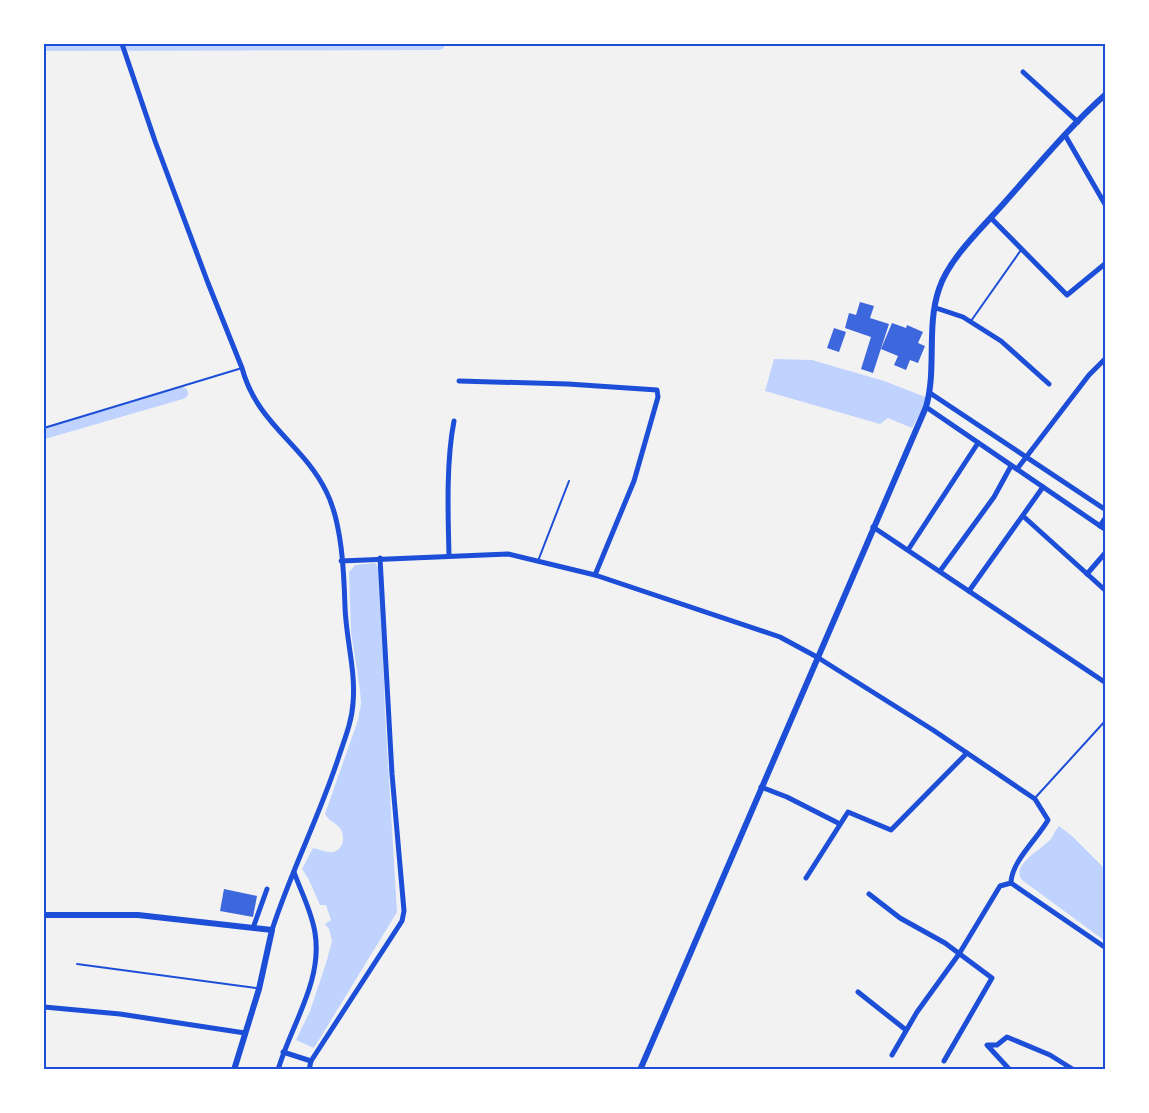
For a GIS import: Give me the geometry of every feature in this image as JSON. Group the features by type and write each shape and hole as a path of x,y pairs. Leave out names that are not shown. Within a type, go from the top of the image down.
{"street":[{"path":"122,44 207,284 246,381 261,411 316,475 326,491 334,509 341,561 346,633 353,676 353,703 348,728 330,786 272,930 259,989 234,1070"},
{"path":"1023,72 1078,122"},
{"path":"640,1070 926,407 930,393 938,289 948,268 972,237 1065,135 1106,94"},
{"path":"1065,135 1106,206"},
{"path":"991,218 1067,295 1106,263"},
{"path":"936,308 963,317 1001,341 1049,384"},
{"path":"940,572 1014,467 1026,456 1089,375 1106,358"},
{"path":"459,381 568,384 657,390 658,397 633,481 595,574"},
{"path":"930,393 1106,510"},
{"path":"926,407 1103,528 1106,517"},
{"path":"449,555 451,437 454,421"},
{"path":"908,550 978,443"},
{"path":"969,591 1043,488"},
{"path":"1023,516 1106,591"},
{"path":"873,528 1106,683"},
{"path":"1087,574 1106,552"},
{"path":"341,561 508,554 595,574 780,637 817,657 1035,799 1048,820 1020,860 1011,876 1011,883"},
{"path":"309,1070 311,1061 402,921 404,911 392,774 380,558"},
{"path":"806,878 848,812 891,830 967,753"},
{"path":"761,787 787,797 840,824"},
{"path":"278,1070 283,1052 310,988 316,963 315,932 294,872"},
{"path":"892,1055 917,1012 959,954 1000,886 1011,883 1106,948"},
{"path":"253,927 267,889"},
{"path":"869,894 900,918 945,943 992,978 944,1061"},
{"path":"44,915 138,915 272,930"},
{"path":"858,992 906,1030"},
{"path":"44,1007 120,1014 245,1033"},
{"path":"1010,1070 987,1045 997,1045 1007,1037 1050,1055 1074,1070"},
{"path":"283,1052 311,1061"}],"lane":[{"path":"970,321 1022,249"},
{"path":"44,428 242,368"},
{"path":"538,561 569,481"},
{"path":"44,637 44,846"},
{"path":"1035,799 1106,720"},
{"path":"77,964 259,989"}],"water":[{"path":"774,359 812,360 884,381 928,398 912,428 888,418 880,424 765,391"},
{"path":"375,563 379,569 381,593 385,712 397,912 314,1048 296,1040 310,1011 327,960 332,941 325,924 331,920 326,905 320,905 302,869 313,848 333,852 340,848 343,842 341,830 325,814 358,720 361,704 351,632 349,572 355,565"},
{"path":"1059,826 1105,869 1105,941 1022,880 1020,869 1023,864 1049,841"}],"building":[{"path":"860,302 874,306 870,318 889,324 873,373 861,369 871,337 845,328 849,313 856,315"},
{"path":"892,323 906,328 907,325 923,332 918,343 925,346 918,363 910,360 906,370 894,365 898,356 881,349"},
{"path":"834,328 846,332 839,352 827,348"},
{"path":"224,889 257,896 253,917 220,911"}],"waterway":[{"path":"44,45 439,44"},
{"path":"44,433 182,393"}]}
